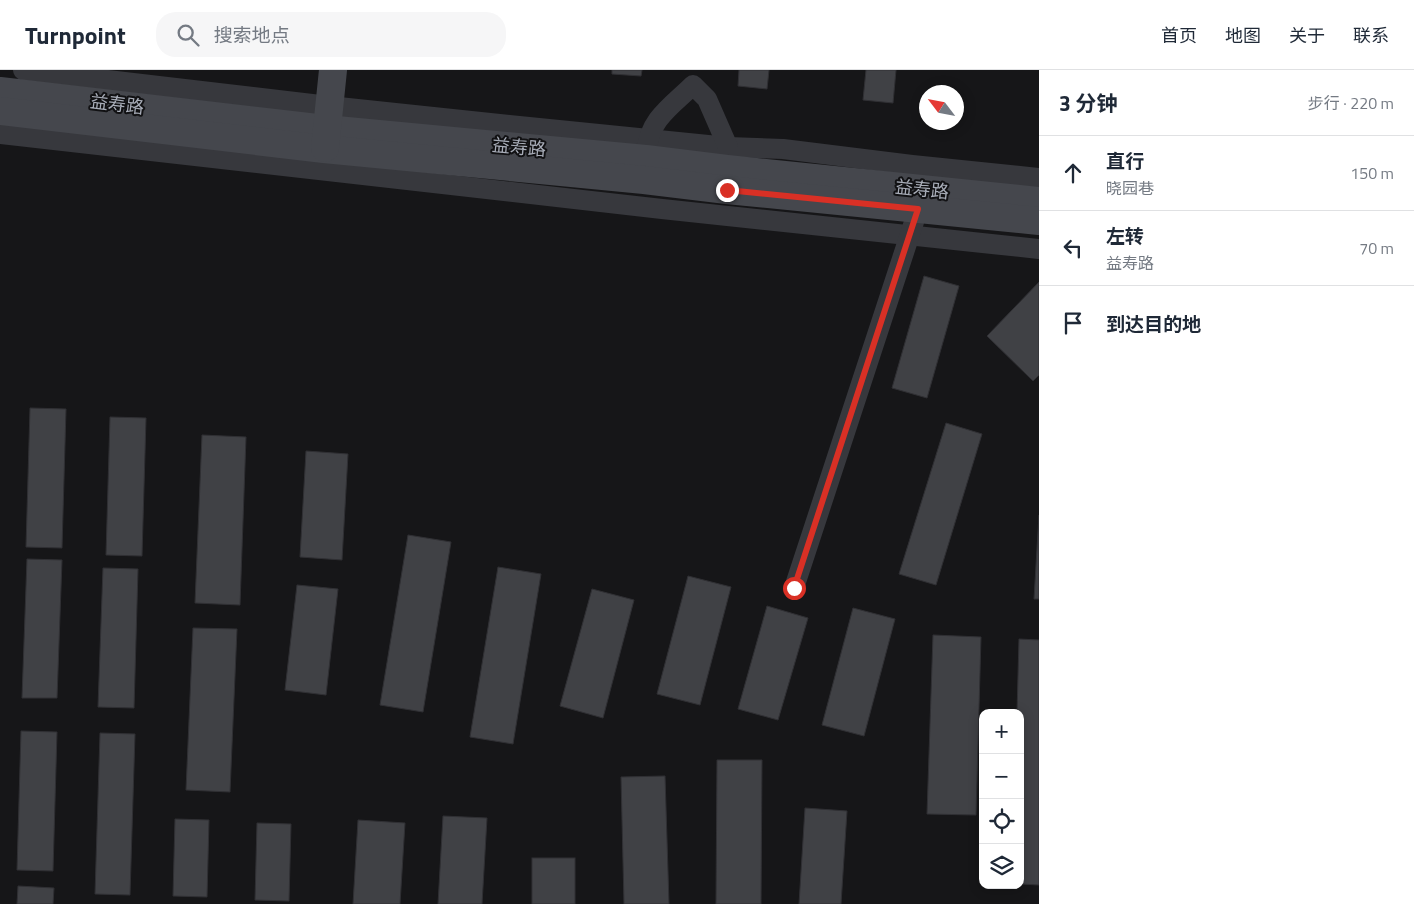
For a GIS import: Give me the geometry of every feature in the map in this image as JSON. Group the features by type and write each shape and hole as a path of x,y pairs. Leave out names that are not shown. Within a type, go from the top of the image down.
{"main road":[{"path":"327,128 333,70"},
{"name":"益寿路","path":"0,90 327,128 646,159 1039,201"},
{"name":"益寿路","path":"0,111 327,128"},
{"name":"益寿路","path":"727,169 918,209 1039,221"}],"street":[{"path":"23,70 327,128"},
{"path":"727,169 707,99 693,85 657,119 646,159 727,169 783,149 1039,178"},
{"path":"0,134 1039,250"},
{"path":"794,588 918,209"}],"building":[{"path":"612,70 642,70 641,76 612,74"},
{"path":"739,70 769,70 767,89 738,86"},
{"path":"866,70 896,70 893,103 863,100"},
{"path":"924,276 959,286 927,398 892,388"},
{"path":"1039,282 1039,375 1033,381 987,336"},
{"path":"30,408 66,409 62,548 26,547"},
{"path":"110,417 146,418 142,556 106,555"},
{"path":"946,423 982,434 936,585 899,574"},
{"path":"202,435 246,437 240,605 195,603"},
{"path":"306,451 348,454 342,560 300,557"},
{"path":"1039,515 1039,599 1034,599"},
{"path":"408,535 451,542 423,712 380,705"},
{"path":"27,559 62,560 57,698 22,698"},
{"path":"498,567 541,574 513,744 470,737"},
{"path":"103,568 138,569 134,708 98,707"},
{"path":"688,576 731,587 700,705 657,694"},
{"path":"297,585 338,589 326,695 285,690"},
{"path":"592,589 634,600 603,718 560,706"},
{"path":"767,606 808,618 778,720 738,709"},
{"path":"853,608 895,619 864,736 822,725"},
{"path":"193,628 237,629 230,792 186,790"},
{"path":"933,635 981,637 976,815 927,814"},
{"path":"1019,639 1039,640 1039,885 1024,884 1024,709 1017,709"},
{"path":"21,731 57,732 53,871 17,870"},
{"path":"100,733 135,734 130,895 95,894"},
{"path":"717,760 762,760 761,904 716,904"},
{"path":"665,776 669,904 624,904 621,777"},
{"path":"805,808 847,811 841,904 799,904"},
{"path":"443,816 487,818 482,904 438,904"},
{"path":"175,819 209,820 207,897 173,896"},
{"path":"358,820 405,823 400,904 353,904"},
{"path":"257,823 291,824 289,901 255,900"},
{"path":"532,858 575,858 575,904 532,904"},
{"path":"18,886 54,888 53,904 17,904"}],"route":[{"path":"727,190 918,209 794,588"}]}
